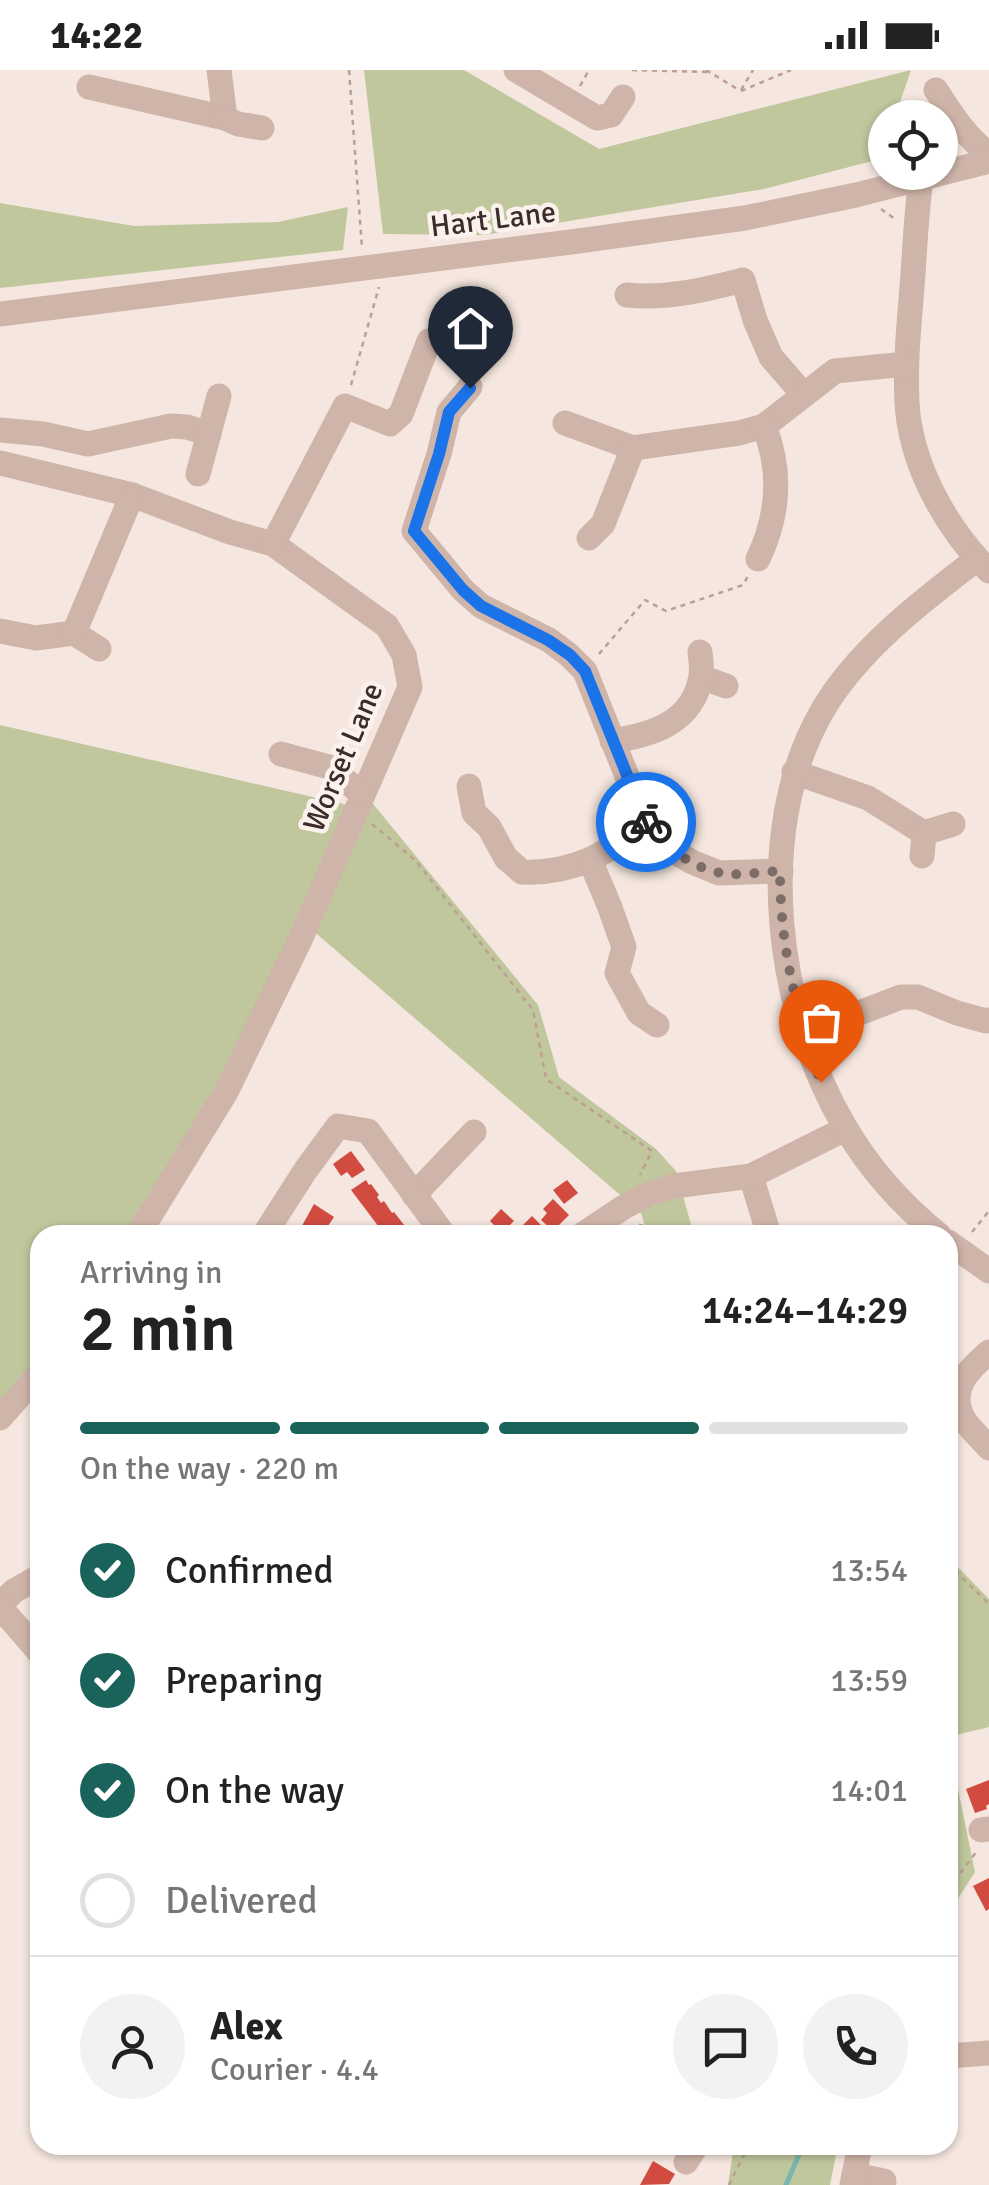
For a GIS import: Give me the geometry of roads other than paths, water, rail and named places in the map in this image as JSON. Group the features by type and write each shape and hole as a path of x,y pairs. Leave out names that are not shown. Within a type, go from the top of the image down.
{"street":[{"path":"218,70 225,118"},
{"path":"516,70 597,118 611,115 623,97"},
{"path":"938,80 960,126 989,158"},
{"path":"89,87 121,82 238,124 262,128"},
{"name":"Hart Lane","path":"958,166 989,158"},
{"name":"Hart Lane","path":"0,314 745,218 872,190"},
{"path":"921,190 906,364 907,406 918,456 951,524 983,565 897,625 862,660 823,709 794,772 780,871 784,944 804,1034 821,1082 845,1129 886,1185 930,1225"},
{"path":"627,294 678,296 742,281 771,357 804,394"},
{"path":"273,544 344,406 390,424 401,414 429,341"},
{"path":"565,423 634,448 739,433 764,426 836,371 906,364"},
{"path":"470,388 441,408 439,454 414,531 481,606 548,640 585,671 646,824 670,848 719,873 780,871"},
{"path":"198,474 219,396"},
{"path":"0,430 94,444 170,426 209,434"},
{"path":"758,559 779,538 774,455 764,426"},
{"path":"70,480 78,443"},
{"path":"589,538 603,524 634,448"},
{"name":"Worset Lane","path":"0,463 132,495 273,544 387,626 404,654 410,686 300,940 226,1092 144,1225"},
{"path":"74,632 132,495"},
{"path":"0,631 36,638 74,632 99,649"},
{"path":"612,741 640,737 671,725 691,703 701,665 726,686"},
{"path":"280,754 330,767 359,802"},
{"path":"794,772 868,798 923,844 953,824"},
{"path":"470,786 466,816 489,827 506,858 522,872 550,873 590,860 646,824"},
{"path":"590,860 624,947 617,973 641,1021"},
{"path":"804,1034 900,996 918,997 988,1024"},
{"path":"270,1225 338,1126 368,1132 437,1225"},
{"path":"597,1225 651,1193 674,1186 751,1176 845,1129"},
{"path":"414,1194 474,1132"},
{"path":"751,1176 766,1225"},
{"path":"958,1249 989,1270"},
{"path":"958,1390 976,1363 989,1352"},
{"path":"0,1418 30,1384"},
{"path":"958,1397 962,1418 989,1448"},
{"path":"30,1582 0,1606 30,1641"},
{"path":"958,2056 989,2054"},
{"path":"858,2155 853,2180 884,2182"}],"waterway":[{"path":"786,2185 799,2155"}]}
